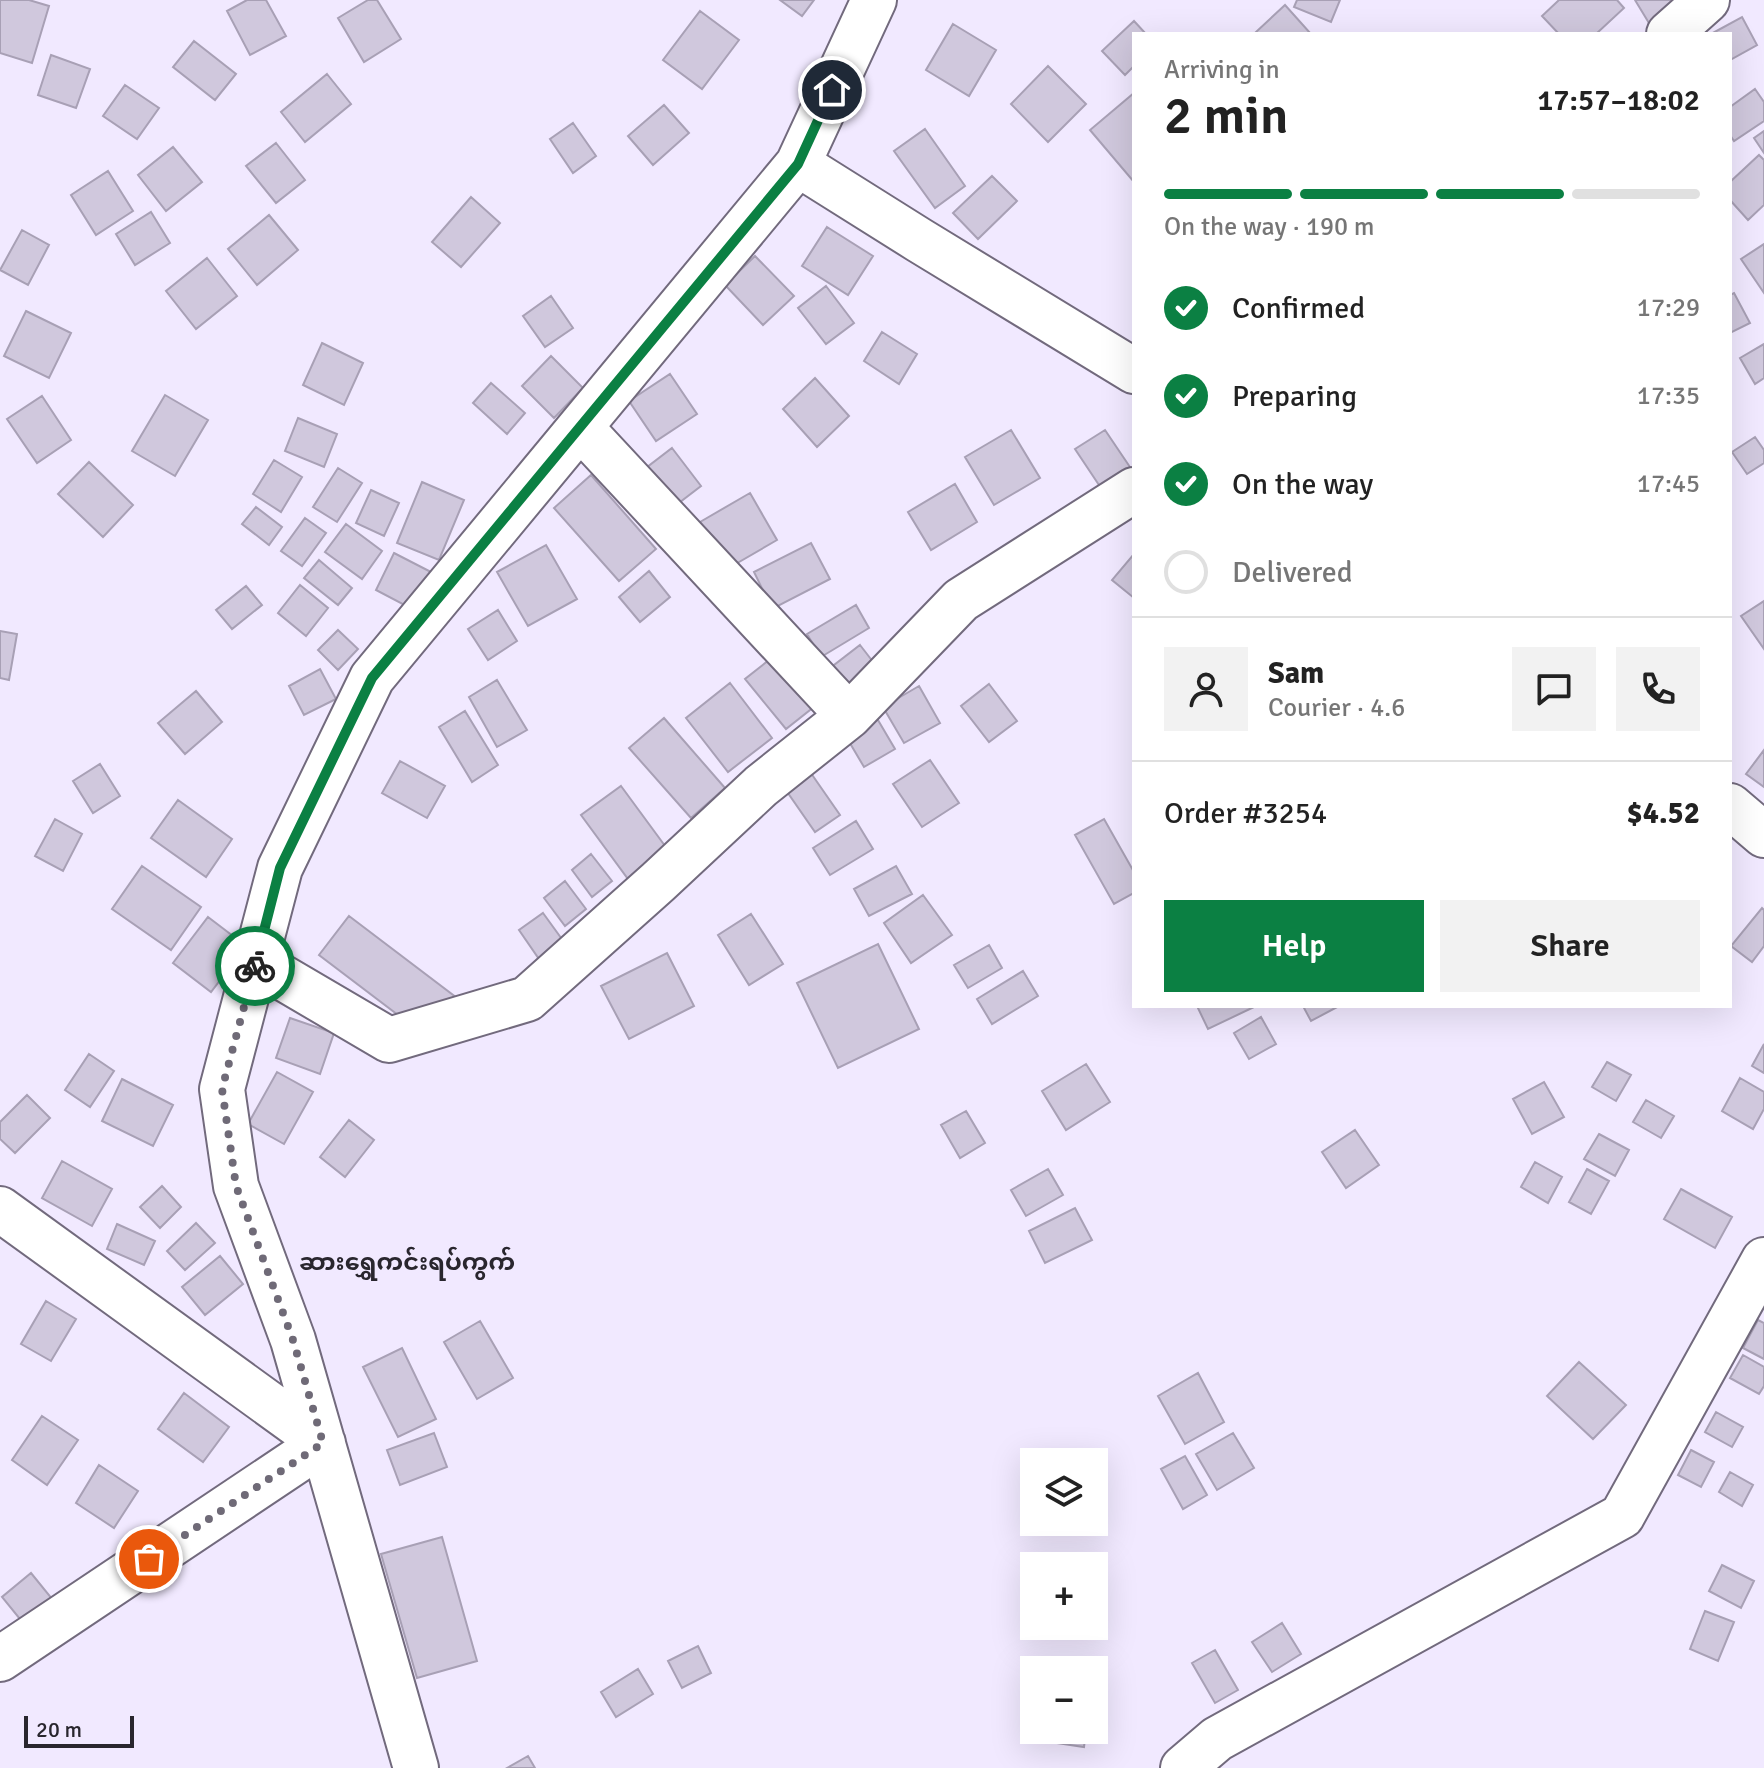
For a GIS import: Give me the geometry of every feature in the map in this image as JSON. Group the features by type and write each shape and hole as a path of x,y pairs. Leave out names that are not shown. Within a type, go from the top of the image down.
{"street":[{"path":"416,1768 293,1340 236,1186 222,1089 280,868 372,678 798,164 874,0"},
{"path":"1671,32 1707,0"},
{"path":"798,164 1132,370"},
{"path":"580,427 849,716"},
{"path":"256,962 389,1040 527,999 761,786 849,716 961,600 1132,491"},
{"path":"1732,808 1764,835"},
{"path":"0,1209 323,1443"},
{"path":"1183,1768 1217,1739 1622,1516 1764,1260"},
{"path":"0,1659 323,1443"}],"building":[{"path":"0,0 29,0 49,6 32,63 0,53"},
{"path":"247,0 266,0 286,36 250,55 227,11"},
{"path":"368,0 377,0 401,39 364,62 338,18"},
{"path":"780,0 814,0 802,16"},
{"path":"1297,0 1340,0 1331,22 1294,7"},
{"path":"1559,0 1617,0 1624,8 1598,32 1557,32 1542,16"},
{"path":"1635,0 1694,0 1656,32"},
{"path":"1285,5 1309,32 1256,32"},
{"path":"700,11 739,40 702,89 663,60"},
{"path":"1742,17 1757,45 1732,59 1732,32 1715,32"},
{"path":"1134,21 1144,32 1132,32 1132,68 1125,75 1102,51"},
{"path":"953,24 996,50 969,96 926,70"},
{"path":"194,41 236,74 215,100 173,67"},
{"path":"51,55 90,69 76,108 38,95"},
{"path":"1048,66 1086,104 1048,142 1011,104"},
{"path":"327,74 351,104 305,142 281,112"},
{"path":"125,85 159,108 137,139 103,116"},
{"path":"1755,89 1764,102 1764,121 1734,141 1732,106"},
{"path":"1132,95 1132,180 1090,130"},
{"path":"664,105 689,133 653,165 628,136"},
{"path":"573,123 596,156 573,173 550,139"},
{"path":"925,129 965,186 935,208 894,151"},
{"path":"1764,131 1764,153 1754,138"},
{"path":"276,143 305,180 276,203 246,166"},
{"path":"173,147 202,182 166,211 138,175"},
{"path":"1759,155 1764,160 1764,205 1748,220 1732,202 1732,180"},
{"path":"108,171 133,211 96,235 71,195"},
{"path":"992,176 1017,201 978,239 953,213"},
{"path":"471,197 500,223 461,267 432,242"},
{"path":"151,212 170,243 135,265 116,234"},
{"path":"269,215 298,250 257,285 228,249"},
{"path":"827,227 873,256 848,295 802,266"},
{"path":"22,230 49,245 28,285 0,270"},
{"path":"1764,244 1764,293 1741,259"},
{"path":"755,256 794,296 763,325 725,285"},
{"path":"207,258 237,296 196,329 166,291"},
{"path":"826,286 854,323 826,344 798,308"},
{"path":"1732,294 1750,323 1732,332"},
{"path":"551,296 573,328 545,347 523,316"},
{"path":"26,311 71,333 49,378 4,356"},
{"path":"882,332 917,354 899,384 864,361"},
{"path":"322,343 363,363 344,405 303,385"},
{"path":"1764,344 1764,378 1755,384 1740,358"},
{"path":"551,356 583,388 554,418 522,386"},
{"path":"670,374 697,414 656,441 629,401"},
{"path":"815,378 849,416 817,447 783,409"},
{"path":"491,383 525,413 507,434 473,403"},
{"path":"165,395 208,420 175,476 132,451"},
{"path":"42,396 71,440 37,463 7,419"},
{"path":"298,418 337,434 324,467 285,451"},
{"path":"1011,430 1040,478 994,505 965,457"},
{"path":"1105,430 1132,470 1132,475 1107,497 1075,449"},
{"path":"1755,437 1764,450 1764,463 1747,474 1732,452"},
{"path":"672,448 701,486 671,509 642,471"},
{"path":"274,460 302,477 281,512 253,494"},
{"path":"89,462 133,505 103,537 58,494"},
{"path":"338,468 362,483 337,522 313,507"},
{"path":"591,475 656,549 619,581 554,508"},
{"path":"422,482 464,500 439,560 397,543"},
{"path":"955,484 977,522 931,550 908,512"},
{"path":"371,490 399,503 384,536 356,523"},
{"path":"750,493 777,540 727,569 700,522"},
{"path":"256,507 282,527 269,545 242,524"},
{"path":"305,518 326,533 302,566 281,551"},
{"path":"346,524 382,551 362,579 325,552"},
{"path":"811,543 830,579 772,609 754,572"},
{"path":"546,545 577,599 528,626 497,572"},
{"path":"394,553 431,572 412,609 376,590"},
{"path":"1132,556 1132,596 1112,580"},
{"path":"319,560 352,588 338,605 304,578"},
{"path":"649,571 670,597 640,622 619,597"},
{"path":"300,585 328,608 306,636 278,613"},
{"path":"246,586 262,605 232,629 216,610"},
{"path":"1764,601 1764,649 1741,616"},
{"path":"856,605 869,628 821,657 807,634"},
{"path":"498,610 517,641 488,660 468,629"},
{"path":"338,630 358,649 338,670 318,650"},
{"path":"0,631 17,634 9,680 0,678"},
{"path":"860,645 877,667 842,694 825,672"},
{"path":"774,656 815,706 786,729 745,679"},
{"path":"320,669 336,699 304,715 289,686"},
{"path":"497,680 527,730 497,747 469,697"},
{"path":"730,683 772,738 728,772 686,718"},
{"path":"989,684 1017,721 989,742 961,706"},
{"path":"919,686 940,723 904,743 883,707"},
{"path":"196,691 222,722 185,754 158,723"},
{"path":"465,711 498,765 472,782 439,727"},
{"path":"875,715 895,749 864,767 844,733"},
{"path":"664,718 725,788 691,818 629,748"},
{"path":"1764,750 1764,787 1746,774"},
{"path":"930,760 959,803 922,827 893,784"},
{"path":"400,761 445,786 427,818 382,793"},
{"path":"100,764 120,796 93,813 73,781"},
{"path":"806,766 840,815 815,832 781,783"},
{"path":"621,786 668,850 628,879 581,815"},
{"path":"178,800 232,839 206,877 151,838"},
{"path":"55,819 82,834 63,871 35,856"},
{"path":"1104,819 1132,868 1132,894 1114,904 1075,835"},
{"path":"856,821 873,849 830,875 813,848"},
{"path":"591,854 612,881 592,897 572,870"},
{"path":"142,866 201,907 171,950 112,909"},
{"path":"896,866 912,894 869,916 854,889"},
{"path":"565,881 586,909 565,926 544,898"},
{"path":"923,895 952,935 911,963 884,923"},
{"path":"1762,908 1764,946 1752,962 1732,945"},
{"path":"543,913 564,942 539,959 519,930"},
{"path":"751,914 783,964 749,985 718,935"},
{"path":"349,916 457,998 427,1037 319,955"},
{"path":"208,917 246,946 211,992 173,963"},
{"path":"878,944 919,1029 838,1068 797,983"},
{"path":"989,945 1002,968 968,988 954,965"},
{"path":"667,953 694,1006 629,1039 601,986"},
{"path":"1023,971 1038,996 992,1024 977,999"},
{"path":"1198,1008 1252,1008 1208,1029"},
{"path":"1304,1008 1335,1008 1311,1021"},
{"path":"1261,1017 1276,1044 1249,1059 1234,1033"},
{"path":"290,1018 334,1033 320,1074 276,1058"},
{"path":"1764,1044 1764,1073 1752,1066"},
{"path":"89,1054 114,1071 90,1107 65,1090"},
{"path":"1607,1062 1631,1075 1616,1101 1592,1087"},
{"path":"1086,1064 1110,1102 1066,1130 1042,1091"},
{"path":"277,1072 313,1092 284,1144 248,1124"},
{"path":"1740,1078 1764,1092 1764,1109 1753,1129 1722,1111"},
{"path":"122,1079 173,1105 153,1146 102,1121"},
{"path":"1544,1082 1564,1117 1532,1134 1513,1099"},
{"path":"27,1095 50,1118 15,1153 0,1139 0,1122"},
{"path":"1646,1100 1674,1116 1661,1138 1633,1122"},
{"path":"966,1111 985,1143 960,1158 941,1125"},
{"path":"349,1120 374,1140 345,1177 320,1157"},
{"path":"1355,1130 1379,1165 1346,1188 1322,1152"},
{"path":"1599,1134 1629,1150 1615,1176 1584,1159"},
{"path":"62,1161 112,1189 92,1226 42,1198"},
{"path":"1535,1162 1562,1177 1548,1203 1521,1187"},
{"path":"1048,1169 1063,1195 1026,1216 1011,1190"},
{"path":"1587,1169 1609,1181 1591,1214 1569,1202"},
{"path":"162,1186 181,1207 160,1228 140,1207"},
{"path":"1681,1189 1732,1217 1715,1248 1664,1219"},
{"path":"1075,1208 1092,1240 1045,1263 1029,1231"},
{"path":"196,1223 215,1243 185,1270 167,1251"},
{"path":"117,1224 155,1241 144,1265 107,1249"},
{"path":"220,1256 243,1284 205,1315 182,1287"},
{"path":"46,1301 76,1319 51,1361 21,1344"},
{"path":"1758,1320 1764,1323 1764,1359 1743,1348"},
{"path":"480,1321 513,1378 477,1399 444,1342"},
{"path":"402,1348 436,1419 398,1437 363,1367"},
{"path":"1743,1355 1764,1367 1764,1386 1759,1394 1730,1378"},
{"path":"1579,1362 1626,1405 1593,1439 1547,1396"},
{"path":"1198,1373 1224,1422 1185,1444 1158,1396"},
{"path":"184,1393 229,1427 203,1462 158,1429"},
{"path":"1716,1412 1743,1427 1732,1447 1705,1432"},
{"path":"42,1416 78,1440 47,1485 12,1460"},
{"path":"434,1433 447,1467 400,1485 387,1450"},
{"path":"1233,1433 1254,1468 1217,1490 1196,1454"},
{"path":"1691,1450 1714,1462 1701,1487 1678,1475"},
{"path":"1185,1456 1207,1495 1183,1509 1161,1469"},
{"path":"99,1465 138,1491 114,1528 76,1503"},
{"path":"1730,1472 1753,1485 1742,1506 1719,1492"},
{"path":"442,1537 477,1661 417,1678 381,1554"},
{"path":"1722,1565 1754,1581 1741,1608 1709,1591"},
{"path":"31,1573 53,1600 24,1624 2,1597"},
{"path":"1705,1611 1734,1622 1718,1661 1690,1649"},
{"path":"1282,1623 1301,1654 1272,1672 1252,1642"},
{"path":"698,1646 711,1673 682,1688 668,1661"},
{"path":"1215,1650 1238,1690 1215,1703 1192,1663"},
{"path":"638,1669 653,1694 616,1717 601,1692"},
{"path":"528,1756 535,1768 507,1768"}],"way so far":[{"path":"149,1559 323,1443 293,1340 236,1186 222,1089 255,966"}],"district":[{"name":"ဆားရွှေကင်းရပ်ကွက်","path":"407,1262"}],"route":[{"path":"255,966 280,868 372,678 798,164 832,90"}]}
